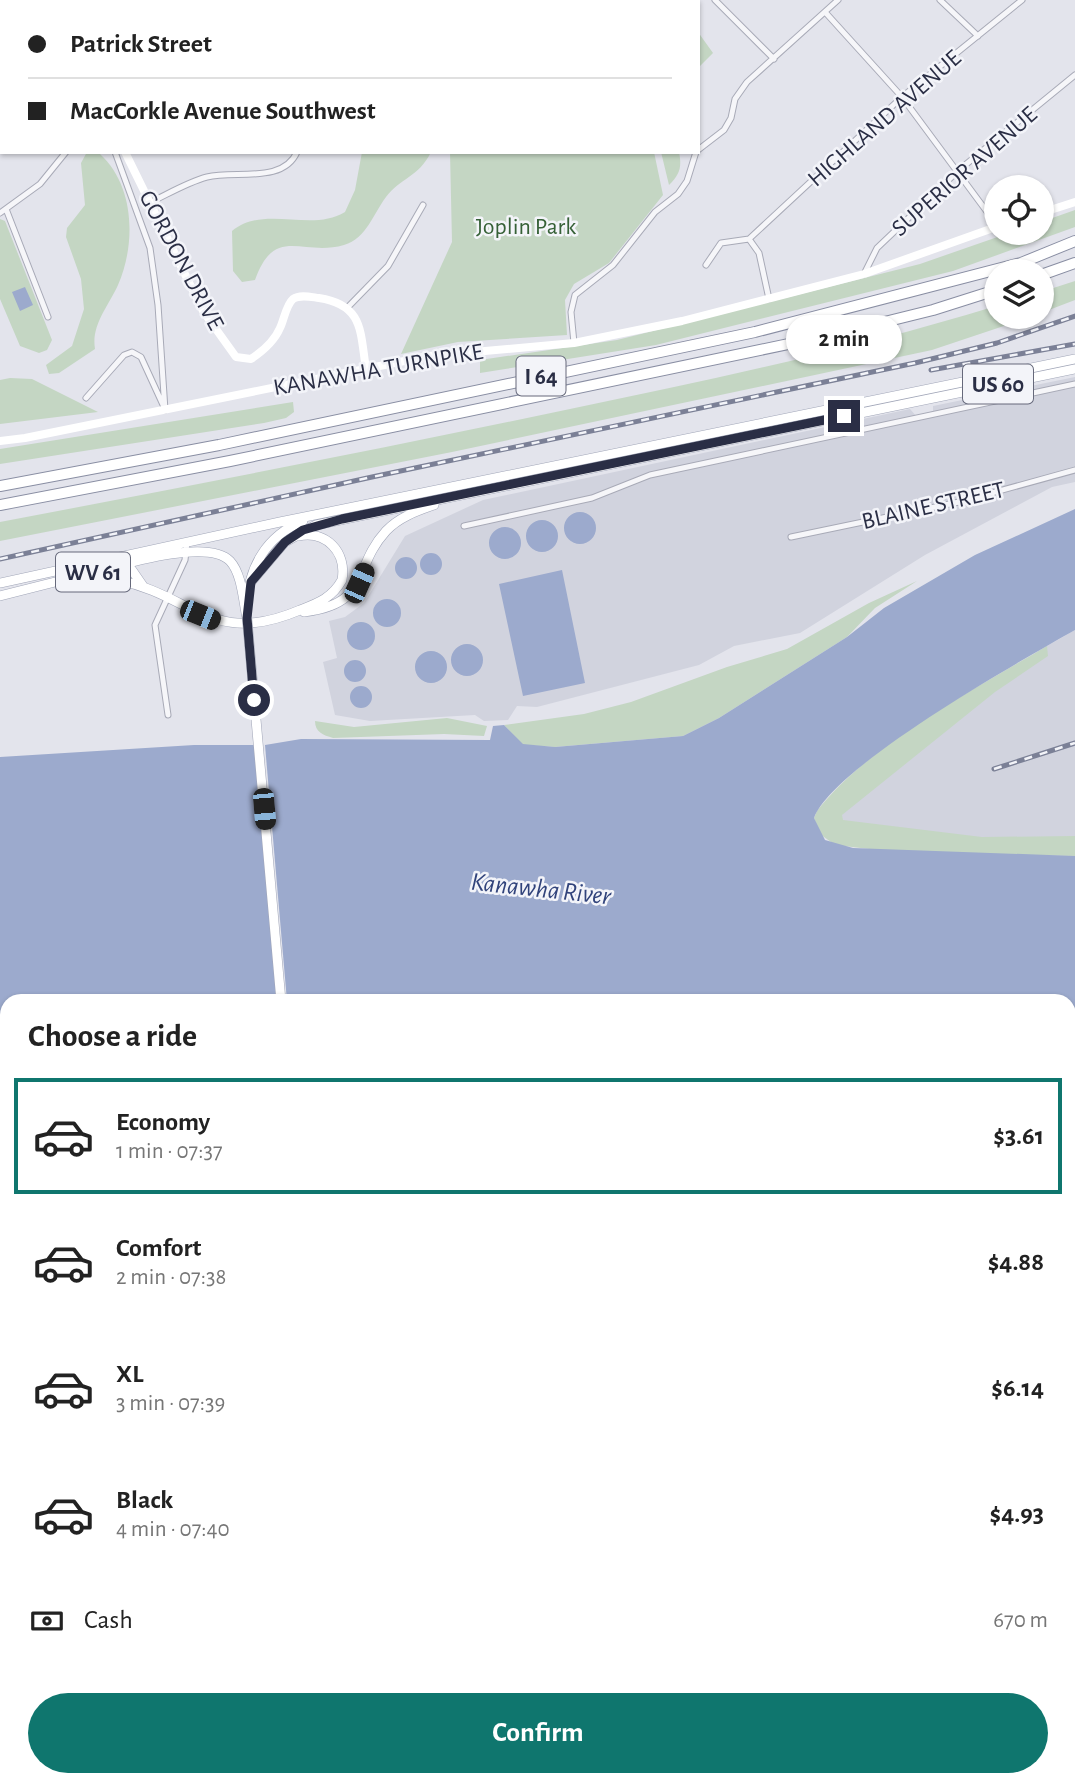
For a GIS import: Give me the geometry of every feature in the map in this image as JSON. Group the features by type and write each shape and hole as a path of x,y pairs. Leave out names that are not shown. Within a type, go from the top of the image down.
{"highway":[{"name":"I 64","path":"0,486 219,445 755,332 1021,263 1075,241"},
{"path":"1054,270 1075,262"},
{"name":"I 64","path":"0,505 243,458 835,334 933,310 984,294"}],"main road":[{"name":"GORDON DRIVE","path":"129,154 204,311 236,357 246,360 265,349 274,340 290,302 297,297 331,300 348,307"},
{"path":"1054,209 1075,202"},
{"name":"KANAWHA TURNPIKE","path":"0,440 453,352 574,343 769,299 864,274 984,229"},
{"path":"348,307 355,314 359,327 366,369"},
{"name":"US 60","path":"280,994 247,618 247,584 253,568 276,536 300,522 331,513 1075,359"},
{"name":"US 60","path":"247,584 285,542 316,525 1075,369"},
{"path":"58,581 97,578 146,589 206,618 228,624 254,623 319,611 339,603 353,591 378,542 394,524 409,515 467,494"},
{"path":"187,547 331,513"},
{"path":"285,542 307,535 327,540 337,550 344,570 342,580 332,595 292,614"},
{"path":"187,547 223,556 247,584"},
{"name":"WV 61","path":"0,583 187,547"},
{"path":"125,560 146,589"},
{"name":"WV 61","path":"0,596 125,560"}],"street":[{"path":"715,0 774,60"},
{"path":"700,149 724,130 731,118 735,99 747,82 838,0"},
{"path":"940,0 978,36"},
{"name":"HIGHLAND AVENUE","path":"749,239 902,97 1022,0"},
{"path":"825,12 902,97 959,170 984,207"},
{"name":"SUPERIOR AVENUE","path":"864,274 877,248 959,170 1075,75"},
{"path":"48,317 3,211 40,184 64,154"},
{"path":"116,154 150,248 165,410"},
{"path":"151,202 206,177 276,171 293,163 296,154"},
{"path":"574,343 571,312 575,295 613,265 655,212 678,194 687,181 696,154"},
{"path":"348,307 388,266 423,205"},
{"path":"706,265 721,243 749,239 759,253 769,299"},
{"path":"86,398 124,355 132,352 141,357 165,410"},
{"path":"464,526 592,498 650,475 1075,384"},
{"name":"BLAINE STREET","path":"791,537 959,502 1075,470"},
{"path":"168,715 155,632 187,547"}],"shaded area":[{"path":"1075,377 1075,482 1052,487 925,555 800,633 734,646 699,665 537,707 517,706 508,720 484,721 475,715 370,721 335,715 323,662 337,658 329,621 345,617 364,603 405,536 483,500 910,409 917,417 933,411 933,406"},
{"path":"1075,630 1075,856 895,852 817,811 1040,650"}],"green space":[{"path":"700,35 713,53 700,66"},
{"path":"86,154 100,154 112,167 120,182 129,216 128,252 118,285 98,324 95,349 59,373 49,374 46,365 72,346 84,309 81,279 66,237 67,228 85,205 81,163"},
{"path":"362,154 430,154 421,167 391,191 369,225 352,242 329,248 281,247 271,253 263,263 255,280 242,282 233,271 232,231 245,223 258,220 332,218 345,212 355,190"},
{"name":"Joplin Park","path":"450,154 654,154 663,195 609,263 574,284 565,300 567,335 458,342 401,354 452,242"},
{"path":"661,154 679,154 679,170 669,185"},
{"path":"1075,210 1075,227 1054,235 1054,217"},
{"path":"0,219 5,221 52,340 47,350 39,353 20,346 0,299"},
{"path":"984,242 984,245 1025,245 953,271 656,345 480,373 480,360 617,340 920,264"},
{"path":"1075,281 1075,300 1054,308 1054,288"},
{"path":"984,310 984,329 995,329 932,350 452,452 0,541 0,522 499,424 837,350"},
{"path":"32,379 98,412 0,424 0,380"},
{"path":"293,402 294,412 286,418 264,423 0,464 0,449"},
{"path":"917,581 875,608 847,637 719,718 683,736 555,747 523,745 504,725 584,714 631,702 727,667 787,649 869,603"},
{"path":"1047,646 1048,656 995,692 842,815 843,820 982,837 1075,836 1075,856 895,852 835,845 820,834 814,818 817,811 839,786 865,763 924,720"},
{"path":"447,718 487,726 484,736 444,734 333,738 320,732 315,721 354,727"}],"water":[{"path":"25,287 33,305 20,311 12,292"},
{"name":"Kanawha River","path":"1075,509 1075,630 974,689 891,744 828,796 814,818 825,840 853,848 1075,856 1075,994 0,994 0,757 194,745 265,745 301,739 490,740 493,726 504,725 523,744 555,747 683,736 719,718 847,637 884,608 975,555"},
{"path":"580,512 592,516 596,528 592,540 580,544 568,540 564,528 568,516"},
{"path":"542,520 554,524 558,536 554,548 542,552 530,548 526,536 530,524"},
{"path":"505,527 517,531 521,543 517,555 505,559 493,555 489,543 493,531"},
{"path":"431,553 439,556 442,564 439,572 431,575 423,572 420,564 423,556"},
{"path":"406,557 414,560 417,568 414,576 406,579 398,576 395,568 398,560"},
{"path":"562,570 585,683 523,696 499,584"},
{"path":"387,599 397,603 401,613 397,623 387,627 377,623 373,613 377,603"},
{"path":"361,622 371,626 375,636 371,646 361,650 351,646 347,636 351,626"},
{"path":"467,644 479,648 483,660 479,672 467,676 455,672 451,660 455,648"},
{"path":"431,651 443,655 447,667 443,679 431,683 419,679 415,667 419,655"},
{"path":"355,660 363,663 366,671 363,679 355,682 347,679 344,671 347,663"},
{"path":"361,686 369,689 372,697 369,705 361,708 353,705 350,697 353,689"}],"pier":[{"path":"256,745 265,745 286,994 276,994"}],"railway":[{"path":"0,559 372,477 915,363 997,343 1075,316"},
{"path":"931,370 1075,344"},
{"path":"994,769 1075,743"}],"route":[{"path":"254,700 247,618 250,585 275,551 303,530 342,519 844,416"}]}
